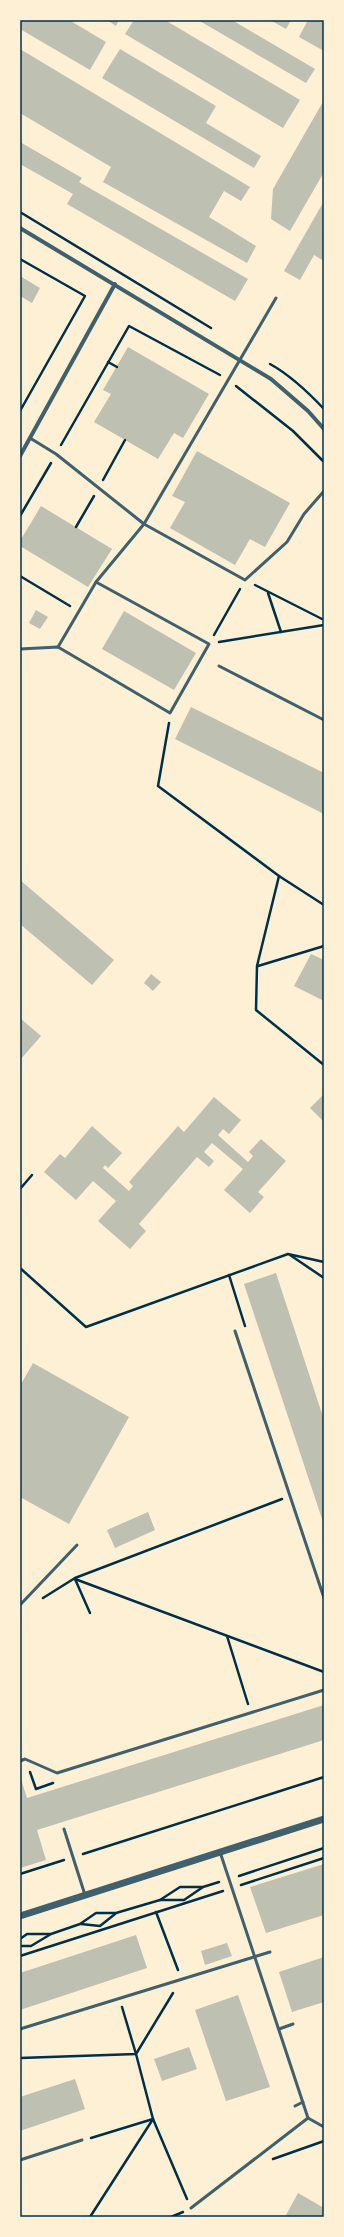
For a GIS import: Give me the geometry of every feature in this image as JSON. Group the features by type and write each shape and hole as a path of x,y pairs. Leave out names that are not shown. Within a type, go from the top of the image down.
{"street":[{"path":"20,228 272,379 308,411 324,429"},
{"path":"20,456 115,284"},
{"path":"20,1916 324,1819"}],"lane":[{"path":"58,647 96,582 144,524 276,298"},
{"path":"30,438 56,454 144,524 245,580 287,542 304,514 324,491"},
{"path":"20,649 58,647 170,713 209,644 96,582"},
{"path":"219,666 324,720"},
{"path":"235,1331 324,1598"},
{"path":"20,1605 77,1545"},
{"path":"20,1761 26,1759 57,1773 324,1690"},
{"path":"64,1829 85,1895"},
{"path":"220,1852 308,2118 324,2128"},
{"path":"20,2029 270,1952"},
{"path":"279,2029 293,2024"},
{"path":"295,2106 303,2102"},
{"path":"191,2208 308,2118"},
{"path":"20,2160 82,2140"}],"path":[{"path":"20,212 213,330"},
{"path":"20,259 85,296 20,411"},
{"path":"20,516 129,326"},
{"path":"108,362 117,366"},
{"path":"76,527 125,440"},
{"path":"20,576 79,611"},
{"path":"209,644 245,580 268,593 324,620"},
{"path":"268,593 281,632"},
{"path":"209,644 324,625"},
{"path":"170,713 158,786 278,876 324,905"},
{"path":"278,876 257,966 256,1010 324,1065"},
{"path":"257,966 324,946"},
{"path":"20,1189 32,1175"},
{"path":"20,1268 86,1327 288,1254 324,1262"},
{"path":"288,1254 324,1278"},
{"path":"40,1599 75,1578 290,1495"},
{"path":"75,1578 90,1613"},
{"path":"75,1578 324,1672"},
{"path":"227,1635 251,1713"},
{"path":"20,1874 324,1777"},
{"path":"160,1900 180,1887 203,1887 324,1848"},
{"path":"20,1956 324,1858"},
{"path":"20,1946 31,1946 51,1934 80,1924 96,1913 116,1913 160,1900 184,1900 203,1887"},
{"path":"136,2054 182,1980 156,1912"},
{"path":"80,1924 100,1926 116,1913"},
{"path":"20,1939 27,1934 51,1934"},
{"path":"119,1999 154,2119 191,2208"},
{"path":"20,2058 136,2054"},
{"path":"82,2140 154,2119"},
{"path":"90,2217 154,2119"},
{"path":"268,2161 324,2141"}],"building":[{"path":"20,20 69,20 106,42 90,70 20,29"},
{"path":"107,20 119,20 116,26"},
{"path":"134,20 165,20 300,100 283,128 125,34"},
{"path":"198,20 232,20 315,69 306,83"},
{"path":"270,20 291,20 286,29"},
{"path":"308,20 324,20 324,51 299,37"},
{"path":"20,49 250,187 241,201 224,191 209,217 256,246 247,263 103,182 111,167 20,113"},
{"path":"120,49 216,106 206,123 261,156 254,168 102,78"},
{"path":"324,100 324,172 290,231 271,219 273,189"},
{"path":"20,142 82,178 79,182 248,279 235,301 67,204 73,194 20,164"},
{"path":"324,201 324,258 322,260 314,255 300,280 284,271"},
{"path":"20,276 40,288 32,303 20,296"},
{"path":"128,347 209,394 183,438 174,433 158,459 94,422 111,394 103,390"},
{"path":"197,451 290,503 265,547 250,539 235,565 170,528 185,502 172,496"},
{"path":"41,506 112,549 88,587 20,546 20,541"},
{"path":"36,610 48,617 40,629 29,623"},
{"path":"124,611 196,653 174,690 102,649"},
{"path":"191,707 324,773 324,814 175,739"},
{"path":"20,880 114,960 92,985 20,924"},
{"path":"311,954 324,960 324,1001 294,986"},
{"path":"151,974 161,982 153,991 144,983"},
{"path":"20,1018 41,1036 20,1060"},
{"path":"324,1094 324,1122 310,1108"},
{"path":"214,1097 241,1120 229,1134 223,1129 218,1135 248,1162 253,1156 249,1152 261,1139 286,1161 258,1192 264,1197 250,1213 224,1190 243,1169 212,1143 204,1152 214,1161 209,1167 197,1157 139,1224 146,1231 130,1249 98,1221 116,1201 93,1181 76,1200 44,1172 60,1154 65,1158 92,1126 122,1153 108,1168 105,1165 103,1168 129,1191 133,1186 129,1182 178,1126 184,1132"},
{"path":"276,1273 324,1420 324,1525 244,1284"},
{"path":"33,1363 129,1417 69,1524 20,1497 20,1386"},
{"path":"148,1512 155,1530 115,1548 107,1530"},
{"path":"324,1705 324,1740 37,1830 46,1860 20,1868 20,1776 27,1798"},
{"path":"324,1864 324,1915 266,1933 250,1887"},
{"path":"136,1935 147,1968 20,2010 20,1973"},
{"path":"227,1943 232,1956 205,1965 201,1951"},
{"path":"324,1957 324,2002 292,2012 279,1972"},
{"path":"238,1995 270,2087 226,2101 195,2010"},
{"path":"189,2047 197,2069 162,2081 154,2059"},
{"path":"75,2079 85,2109 20,2131 20,2097"},
{"path":"298,2193 324,2208 324,2217 285,2217"}]}
